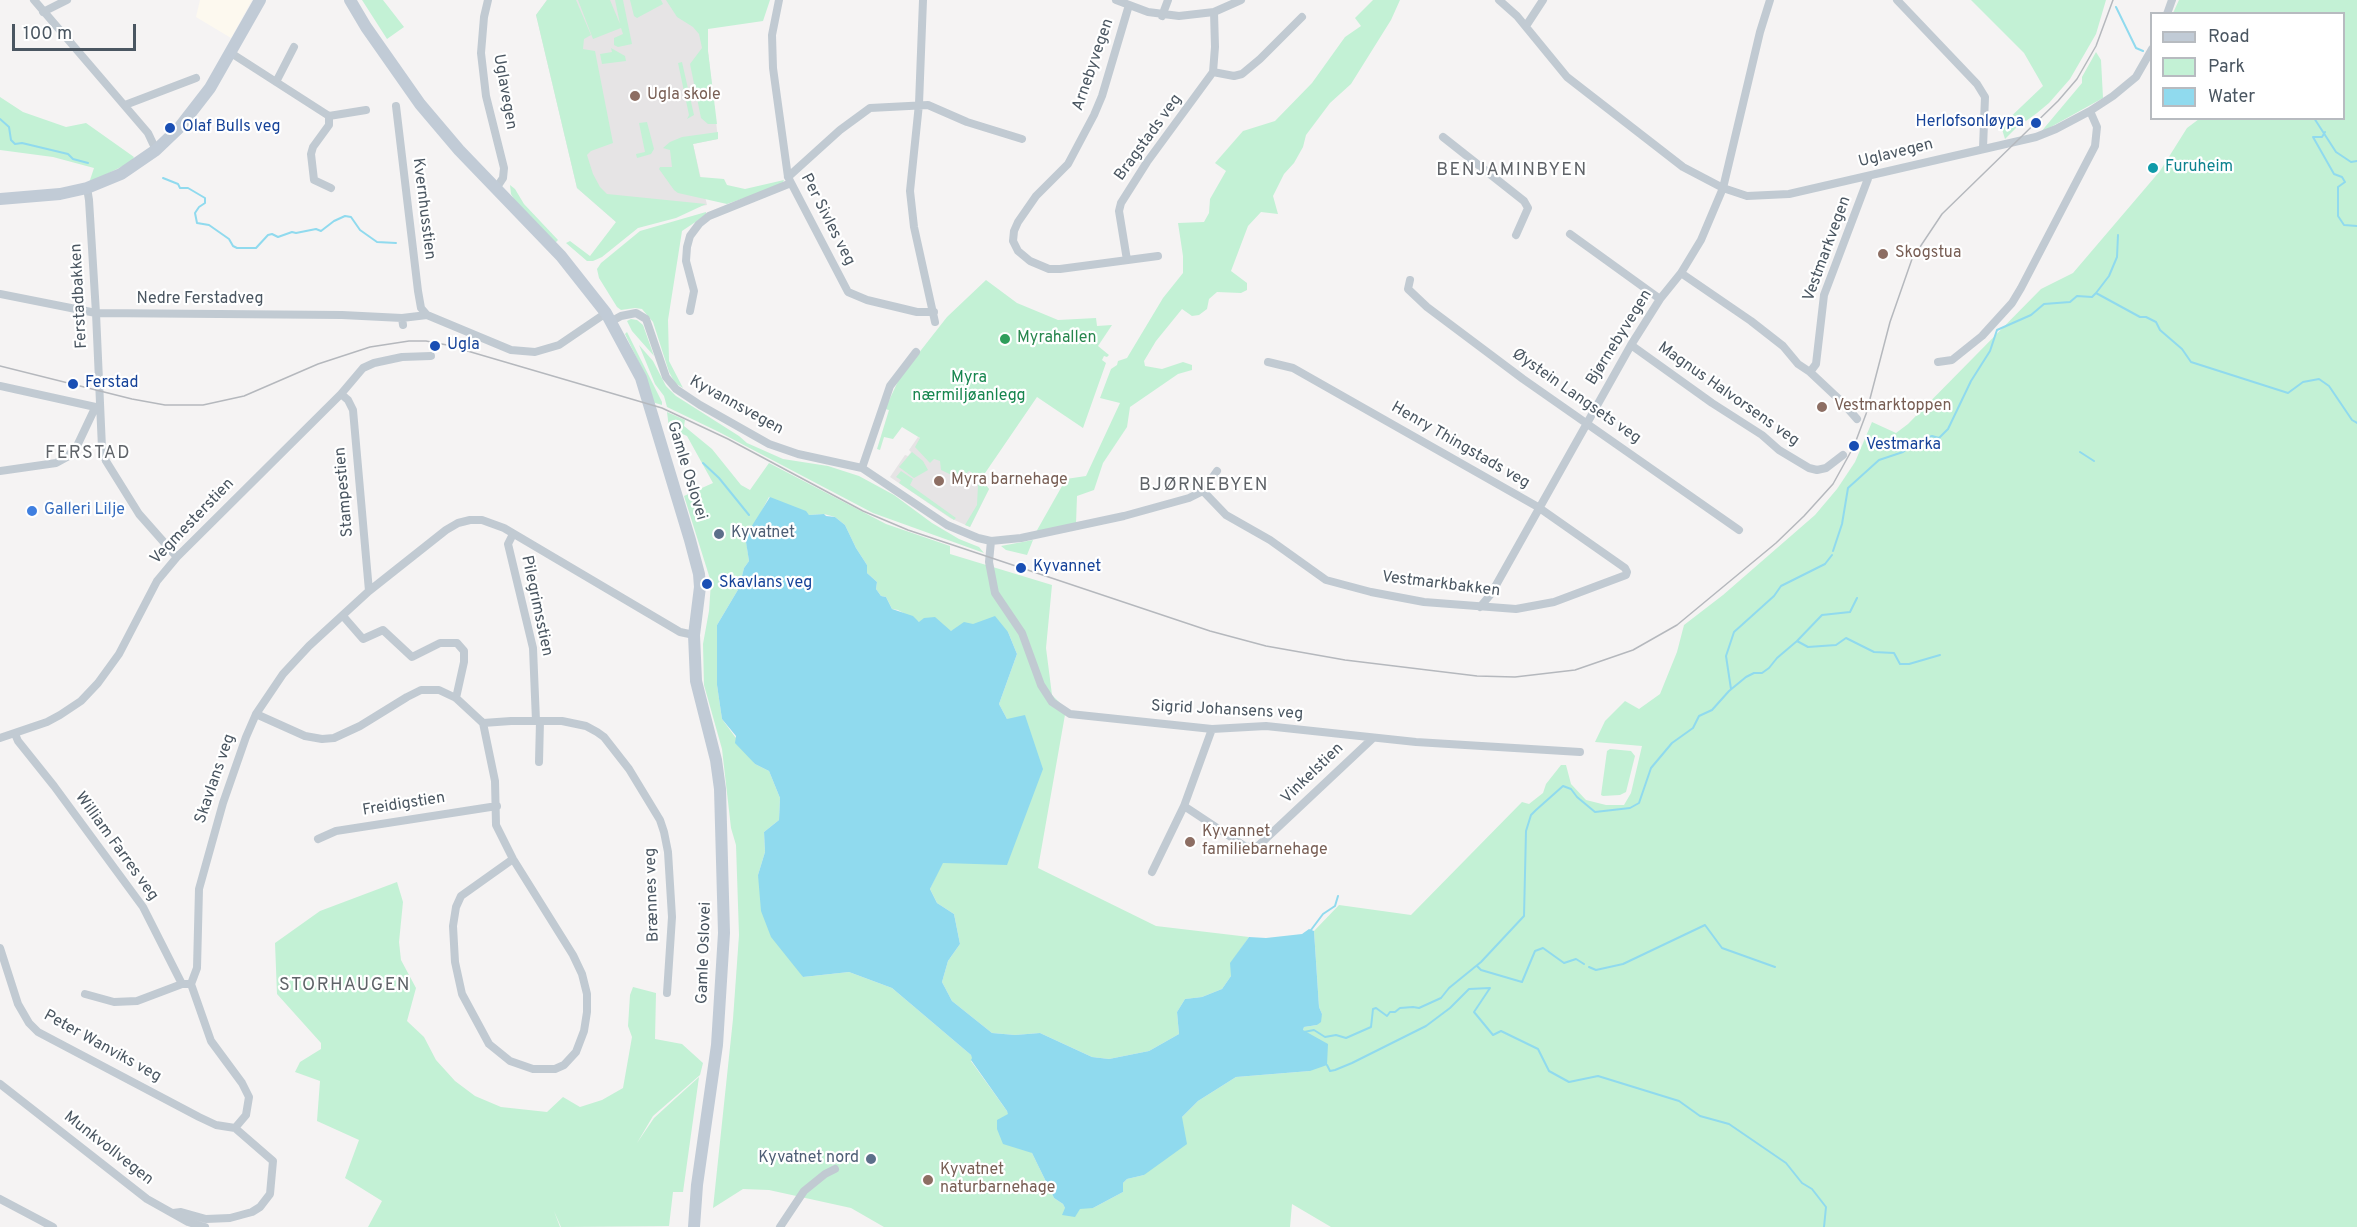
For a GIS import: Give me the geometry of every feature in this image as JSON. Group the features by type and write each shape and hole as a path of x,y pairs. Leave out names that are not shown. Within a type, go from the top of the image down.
{"street":[{"path":"34,0 148,133 156,150"},
{"path":"44,12 67,0"},
{"path":"0,199 60,194 87,188 121,174 156,150 192,113 210,88 260,0"},
{"name":"Gamle Oslovei","path":"350,0 366,27 420,104 459,150 561,256 609,317 641,378 699,574 700,587 694,635 696,681 716,760 720,789 724,933 717,1045 697,1185 694,1227"},
{"name":"Uglavegen","path":"488,0 481,53 483,82 504,168 503,178 497,187"},
{"name":"Per Sivles veg","path":"779,0 772,35 773,68 789,180 848,292 877,303 917,312 934,312"},
{"path":"923,0 919,104 910,191 914,227 936,322"},
{"path":"1116,0 1162,16 1193,16 1214,12 1241,0"},
{"path":"1162,16 1168,0"},
{"name":"Uglavegen","path":"1499,0 1526,26 1568,77 1683,167 1723,188 1747,196 1789,194 2036,137 2090,111 2136,77 2150,51"},
{"path":"1526,26 1543,0"},
{"name":"Bjørnebyvegen","path":"1480,607 1491,594 1631,345 1701,240 1723,188 1770,0"},
{"path":"1897,0 1977,84 1985,97 1983,148"},
{"name":"Arnebyvegen","path":"1129,5 1102,96 1090,122 1068,164 1036,196 1018,222 1013,236 1018,251 1030,261 1049,269 1158,256"},
{"path":"1214,12 1213,72 1234,76 1242,74 1260,59 1302,17"},
{"path":"276,82 294,47"},
{"path":"231,53 329,116 366,110"},
{"name":"Bragstads veg","path":"1127,260 1119,211 1121,203 1147,162 1213,72"},
{"path":"125,105 196,78"},
{"path":"690,311 694,291 686,261 687,247 690,236 699,224 716,213 789,180 863,111 870,108 928,105 967,122 1022,139"},
{"name":"Kvernhusstien","path":"396,106 418,291 421,308 427,315"},
{"path":"1938,362 1952,360 1982,336 2000,318 2021,288 2095,146 2097,128 2090,111"},
{"path":"329,116 329,125 313,147 311,154 314,180 331,188"},
{"path":"1443,137 1524,201 1528,208 1516,235"},
{"name":"Vestmarkvegen","path":"1809,372 1816,364 1824,295 1869,176"},
{"name":"Ferstadbakken","path":"87,188 90,200 98,408 102,448 106,461 139,514 177,557"},
{"path":"1570,234 1660,299"},
{"path":"1681,273 1783,346 1797,364 1843,402 1857,419"},
{"name":"Øystein Langsets veg","path":"1410,280 1408,289 1426,307 1739,530"},
{"name":"Nedre Ferstadveg","path":"0,294 96,314 342,315 403,321 427,315 511,350 535,352 559,345 609,317"},
{"name":"Kyvannsvegen","path":"609,317 636,313 646,319 666,377 676,389 700,405 769,444 798,454 862,468 947,525 967,535 991,541 1036,536 1091,525 1189,498 1203,491"},
{"name":"Magnus Halvorsens veg","path":"1631,345 1712,403 1762,435 1779,450 1809,468 1816,470 1826,468 1844,455"},
{"path":"862,468 890,386 916,352"},
{"name":"Vegmesterstien","path":"0,738 47,722 81,701 98,683 119,654 157,581 177,557 341,394 363,368 374,363 402,357 431,356"},
{"name":"Henry Thingstads veg","path":"1268,362 1293,368 1538,507 1628,572"},
{"path":"0,386 98,408 77,446 67,457 56,463 0,471"},
{"name":"Stampestien","path":"341,394 353,410 369,591"},
{"path":"1203,491 1217,471"},
{"name":"Vestmarkbakken","path":"1203,491 1237,523 1270,540 1326,580 1371,592 1424,602 1516,609 1554,602 1623,578 1628,572"},
{"name":"Skavlans veg","path":"187,984 196,974 198,961 199,889 223,803 256,714 283,674 309,646 369,591 458,523 482,520 513,534 680,632 694,635"},
{"name":"Pilegrimsstien","path":"513,534 508,544 532,648 538,721"},
{"name":"Sigrid Johansens veg","path":"991,541 989,562 992,586 1000,602 1022,633 1041,685 1052,702 1070,714 1212,729 1266,726 1373,738 1580,752"},
{"path":"343,616 363,639 383,630 412,657 440,643 457,643 464,651 464,662 456,698"},
{"path":"256,714 305,736 322,739 334,738 360,726 421,690 439,690 456,698 483,723 495,781 496,825 513,859 582,974 587,994 584,1031 576,1052 564,1065 555,1069 533,1069 510,1061 489,1044 462,994 455,962 453,926 456,907 461,896 513,859"},
{"path":"538,721 539,762"},
{"name":"Brænnes veg","path":"483,723 538,721 576,723 604,737 629,769 660,820 668,852 672,917 667,993"},
{"path":"1152,872 1184,806 1212,729"},
{"name":"William Farres veg","path":"15,734 143,907 187,984 211,1041 242,1083 249,1097 246,1115 235,1128"},
{"name":"Vinkelstien","path":"1184,806 1246,847 1258,846 1373,738"},
{"name":"Freidigstien","path":"318,839 336,831 497,806"},
{"name":"Peter Wanviks veg","path":"0,948 18,1004 29,1023 38,1032 199,1117 216,1125 235,1128"},
{"path":"85,994 114,1002 137,1001 187,984"},
{"name":"Munkvollvegen","path":"0,1084 147,1199 188,1222 205,1227"},
{"path":"173,1213 181,1212 206,1219 230,1218 252,1212 260,1207 270,1194 273,1161 235,1128"},
{"path":"780,1227 804,1191 825,1173 835,1169"},
{"path":"0,1199 52,1227"}],"shaded area":[{"path":"200,0 252,0 231,38 196,17"},
{"name":"Ugla skole","path":"547,0 750,0 705,25 718,139 693,144 707,205 616,222 577,188 536,15"},
{"name":"Myra barnehage","path":"918,437 981,479 989,489 970,527 950,518 890,477 905,455 908,456 911,452 909,450"}],"green space":[{"path":"362,0 383,0 404,27 387,39"},
{"path":"547,0 576,0 591,35 584,39 583,49 595,51 613,143 591,151 587,155 600,187 607,194 706,204 676,218 638,228 602,257 593,261 587,261 566,243 570,241 590,256 616,222 577,188 536,15"},
{"path":"578,0 610,0 620,24 615,0 623,0 632,44 618,47 614,45 614,38 623,34 621,28 593,39"},
{"path":"630,0 661,0 663,4 637,18 634,16"},
{"path":"666,0 770,0 763,21 708,29 708,51 717,124 708,124 701,118 690,64 702,48 699,34 693,27 677,17"},
{"path":"1373,0 1400,0 1391,20 1351,84 1330,103 1306,135 1303,147 1294,163 1284,174 1273,196 1278,214 1261,212 1248,226 1231,271 1247,283 1247,290 1241,293 1217,292 1209,299 1207,309 1199,315 1192,316 1182,309 1156,341 1144,361 1145,366 1162,369 1183,362 1192,365 1192,370 1178,374 1130,407 1127,427 1103,463 1094,490 1077,496 1076,524 1036,532 1066,479 1086,476 1120,403 1100,398 1111,369 1117,365 1118,361 1127,358 1163,298 1183,273 1178,223 1204,222 1209,213 1210,199 1226,171 1215,163 1243,131 1275,121 1312,83 1345,37 1361,26 1355,18"},
{"path":"1971,0 2106,0 2096,34 2070,79 2049,103 2026,121 2024,120 2005,139 2001,126 2043,86 2024,53"},
{"path":"2179,0 2357,0 2357,1227 1331,1227 1292,1204 1290,1227 884,1227 851,1208 769,1190 743,1189 713,1208 733,1019 739,935 736,845 731,828 722,749 704,685 703,644 711,582 684,496 713,483 687,436 669,428 667,412 685,420 684,426 712,449 741,485 750,490 769,463 886,524 950,546 950,554 1052,585 1046,648 1052,695 1066,709 1038,868 1156,926 1249,937 1231,963 1231,976 1222,989 1202,997 1185,999 1177,1012 1179,1034 1149,1051 1109,1059 1092,1057 1040,1033 1015,1035 992,1033 952,1001 942,982 948,961 960,944 954,914 937,903 930,889 1007,719 999,704 1017,654 1008,632 973,624 951,631 919,622 892,609 886,597 881,596 876,589 877,582 867,573 867,565 845,525 835,517 824,514 809,515 769,497 746,541 749,561 744,568 739,588 717,625 717,685 722,719 755,764 769,771 780,798 779,820 764,832 765,852 758,875 803,977 849,972 892,988 971,1055 973,1058 971,1061 1007,1111 1032,1153 1054,1198 1065,1208 1093,1208 1123,1192 1123,1183 1127,1179 1144,1175 1182,1117 1198,1101 1236,1077 1310,1071 1303,1030 1304,1027 1317,1025 1322,1014 1319,1007 1314,931 1339,905 1411,915 1522,802 1529,804 1543,793 1546,784 1561,765 1566,765 1571,784 1586,800 1606,805 1624,805 1631,793 1642,746 1595,742 1605,721 1625,701 1639,709 1660,694 1677,652 1684,625 1723,595 1815,515 1837,489 1855,462 1872,422 1896,433 1908,424 2041,289 2073,273 2160,171 2187,128 2198,120 2345,120 2345,12 2173,12"},
{"path":"611,48 625,56 626,61 602,64 600,54 612,52"},
{"path":"2096,52 2101,60 2103,98 2040,133 2082,83 2082,77"},
{"path":"682,62 694,115 687,119 689,115 678,63"},
{"path":"0,97 23,112 66,127 86,123 134,157 131,162 89,183 94,168 53,157 0,150"},
{"path":"647,122 654,149 651,154 637,158 636,154 645,152 639,123"},
{"path":"718,132 718,139 693,144 700,177 724,179 727,185 745,189 784,180 783,182 776,187 727,204 678,193 674,190 659,169 660,167 672,167 670,150 663,148 682,137"},
{"path":"510,185 524,204 558,240 555,243 515,201"},
{"path":"706,212 706,215 682,231 668,320 669,361 683,388 675,383 669,372 653,322 642,309 621,310 617,307 599,278 597,269 601,263 640,231"},
{"name":"Myra nærmiljøanlegg","path":"986,280 1017,303 1058,320 1096,318 1097,326 1112,325 1098,346 1109,355 1104,356 1102,360 1106,363 1083,428 1037,397 981,479 969,471 960,479 941,470 940,461 934,459 930,463 915,447 920,438 902,427 893,439 884,437 880,450 877,449 889,410 885,409 900,377 947,317"},
{"path":"631,319 643,325 654,356 632,331 627,321"},
{"path":"627,332 662,405 652,402 642,369 625,334"},
{"path":"639,345 653,361 666,386 676,396 747,443 783,459 828,466 859,476 894,495 932,523 959,539 979,547 984,553 873,513 667,407"},
{"path":"912,452 923,461 928,470 914,478 899,467"},
{"path":"901,471 913,479 910,485 956,518 954,520 899,483 901,480 896,477"},
{"path":"981,479 989,489 970,527 965,525 977,505 978,485"},
{"path":"1033,540 1027,555 1006,550 1001,546"},
{"path":"1610,749 1631,751 1635,756 1626,792 1620,795 1603,796 1601,795 1607,751"},
{"path":"397,882 403,902 399,942 401,960 416,988 407,1021 424,1037 436,1060 455,1081 475,1096 501,1107 547,1112 563,1097 580,1107 602,1100 623,1088 632,1037 628,1026 630,995 633,987 656,993 655,1039 682,1044 703,1063 700,1075 653,1116 637,1143 654,1118 699,1077 683,1192 673,1192 669,1226 561,1227 554,1211 560,1227 368,1227 382,1201 345,1178 359,1140 317,1121 320,1081 295,1072 300,1062 321,1049 321,1043 277,994 275,943 320,911"}],"water":[{"name":"Kyvatnet","path":"770,497 806,511 809,515 824,514 835,517 845,525 867,565 867,573 877,582 876,589 881,596 886,597 892,609 913,616 919,622 924,618 935,617 951,631 964,622 973,624 995,616 1008,632 1017,654 999,704 1007,719 1025,715 1043,769 1007,865 943,863 930,889 937,903 954,914 960,944 948,961 942,982 952,1001 992,1033 1015,1035 1040,1033 1092,1057 1109,1059 1149,1051 1179,1034 1177,1012 1185,999 1202,997 1222,989 1231,976 1230,963 1249,937 1266,938 1302,934 1309,929 1314,931 1319,1007 1322,1014 1321,1022 1304,1027 1303,1030 1328,1044 1327,1065 1310,1071 1236,1077 1198,1101 1182,1117 1187,1144 1144,1175 1127,1179 1123,1183 1123,1192 1093,1208 1080,1209 1075,1217 1062,1215 1065,1208 1054,1198 1032,1153 1003,1144 997,1129 997,1120 1008,1114 1007,1111 971,1060 971,1055 892,988 849,972 803,977 771,937 761,911 758,875 765,852 764,832 779,820 780,798 769,771 755,764 735,743 736,736 722,719 717,685 717,625 739,588 744,568 749,561 746,542 743,540"}],"waterway":[{"path":"2116,7 2136,48 2143,51"},
{"path":"0,119 9,127 11,140 15,144 22,143 68,154 73,159 88,163"},
{"path":"2315,120 2336,152 2351,162 2357,161"},
{"path":"2325,132 2322,137 2313,137 2334,174 2342,177 2345,182 2338,187 2338,216 2344,225 2357,226"},
{"path":"163,178 205,198 205,203 195,213 197,223 209,225 229,239 237,248 256,248 268,235 272,234 278,237 292,232 316,229 321,231 345,216 351,217 360,230 377,242 396,243"},
{"path":"2096,293 2109,276 2117,257 2118,235"},
{"path":"1833,551 1842,524 1848,488 1879,460 1903,452 1915,442 1932,436 1939,438 1948,429 1971,381 1990,351 1997,330 2031,315 2044,304 2070,302 2077,296 2092,297 2096,293 2140,317 2156,322 2160,330 2182,349 2191,362 2288,393 2303,382 2319,379 2329,386 2352,420 2357,423"},
{"path":"2080,452 2094,461"},
{"path":"703,463 719,478 749,515"},
{"path":"1731,689 1726,656 1734,632 1774,596 1781,586 1825,564 1832,555"},
{"path":"1797,641 1822,615 1850,612 1857,598"},
{"path":"1304,1032 1314,1030 1325,1037 1336,1035 1346,1038 1371,1027 1373,1009 1376,1008 1387,1016 1390,1012 1395,1012 1400,1008 1419,1008 1441,998 1449,988 1481,962 1524,916 1526,831 1531,815 1563,786 1571,789 1595,812 1630,808 1639,803 1651,768 1672,743 1693,728 1699,716 1712,710 1746,677 1754,673 1762,673 1797,641 1808,647 1836,645 1846,638 1874,652 1894,653 1900,664 1909,664 1940,655"},
{"path":"1311,930 1323,914 1335,906 1338,896"},
{"path":"1589,967 1596,970 1623,964 1705,925 1722,948 1775,967"},
{"path":"1477,966 1481,970 1522,982 1535,951 1543,948 1564,963 1576,959 1584,964"},
{"path":"1327,1065 1330,1071 1352,1063 1426,1026 1450,1008 1469,989 1490,988 1474,1012 1493,1035 1501,1031 1538,1049 1549,1071 1569,1082 1598,1076 1679,1101 1700,1116 1729,1124 1786,1163 1802,1183 1812,1189 1826,1207 1824,1227"}],"tram line":[{"path":"0,366 132,399 165,405 203,405 244,396 318,364 370,347 409,341 447,345 662,408 728,439 863,511 908,530 1210,631 1266,646 1345,660 1477,676 1515,677 1575,670 1633,650 1677,625 1776,543 1833,484 1854,446 1866,414 1890,322 1912,259 1942,214 2058,101 2077,79 2096,46 2113,0"}],"place":[{"name":"Ugla skole","path":"635,96"},
{"name":"Herlofsonløypa","path":"2036,123"},
{"name":"Olaf Bulls veg","path":"170,128"},
{"name":"Furuheim","path":"2153,168"},
{"name":"Skogstua","path":"1883,254"},
{"name":"Myrahallen","path":"1005,339"},
{"name":"Ugla","path":"435,346"},
{"name":"Ferstad","path":"73,384"},
{"name":"Vestmarktoppen","path":"1822,407"},
{"name":"Vestmarka","path":"1854,446"},
{"name":"Myra barnehage","path":"939,481"},
{"name":"Galleri Lilje","path":"32,511"},
{"name":"Kyvatnet","path":"719,534"},
{"name":"Kyvannet","path":"1021,568"},
{"name":"Skavlans veg","path":"707,584"},
{"name":"Kyvannet familiebarnehage","path":"1190,842"},
{"name":"Kyvatnet nord","path":"871,1159"},
{"name":"Kyvatnet naturbarnehage","path":"928,1180"}],"district":[{"name":"BENJAMINBYEN","path":"1512,171"},
{"name":"FERSTAD","path":"88,454"},
{"name":"BJØRNEBYEN","path":"1204,486"},
{"name":"STORHAUGEN","path":"345,986"}]}
